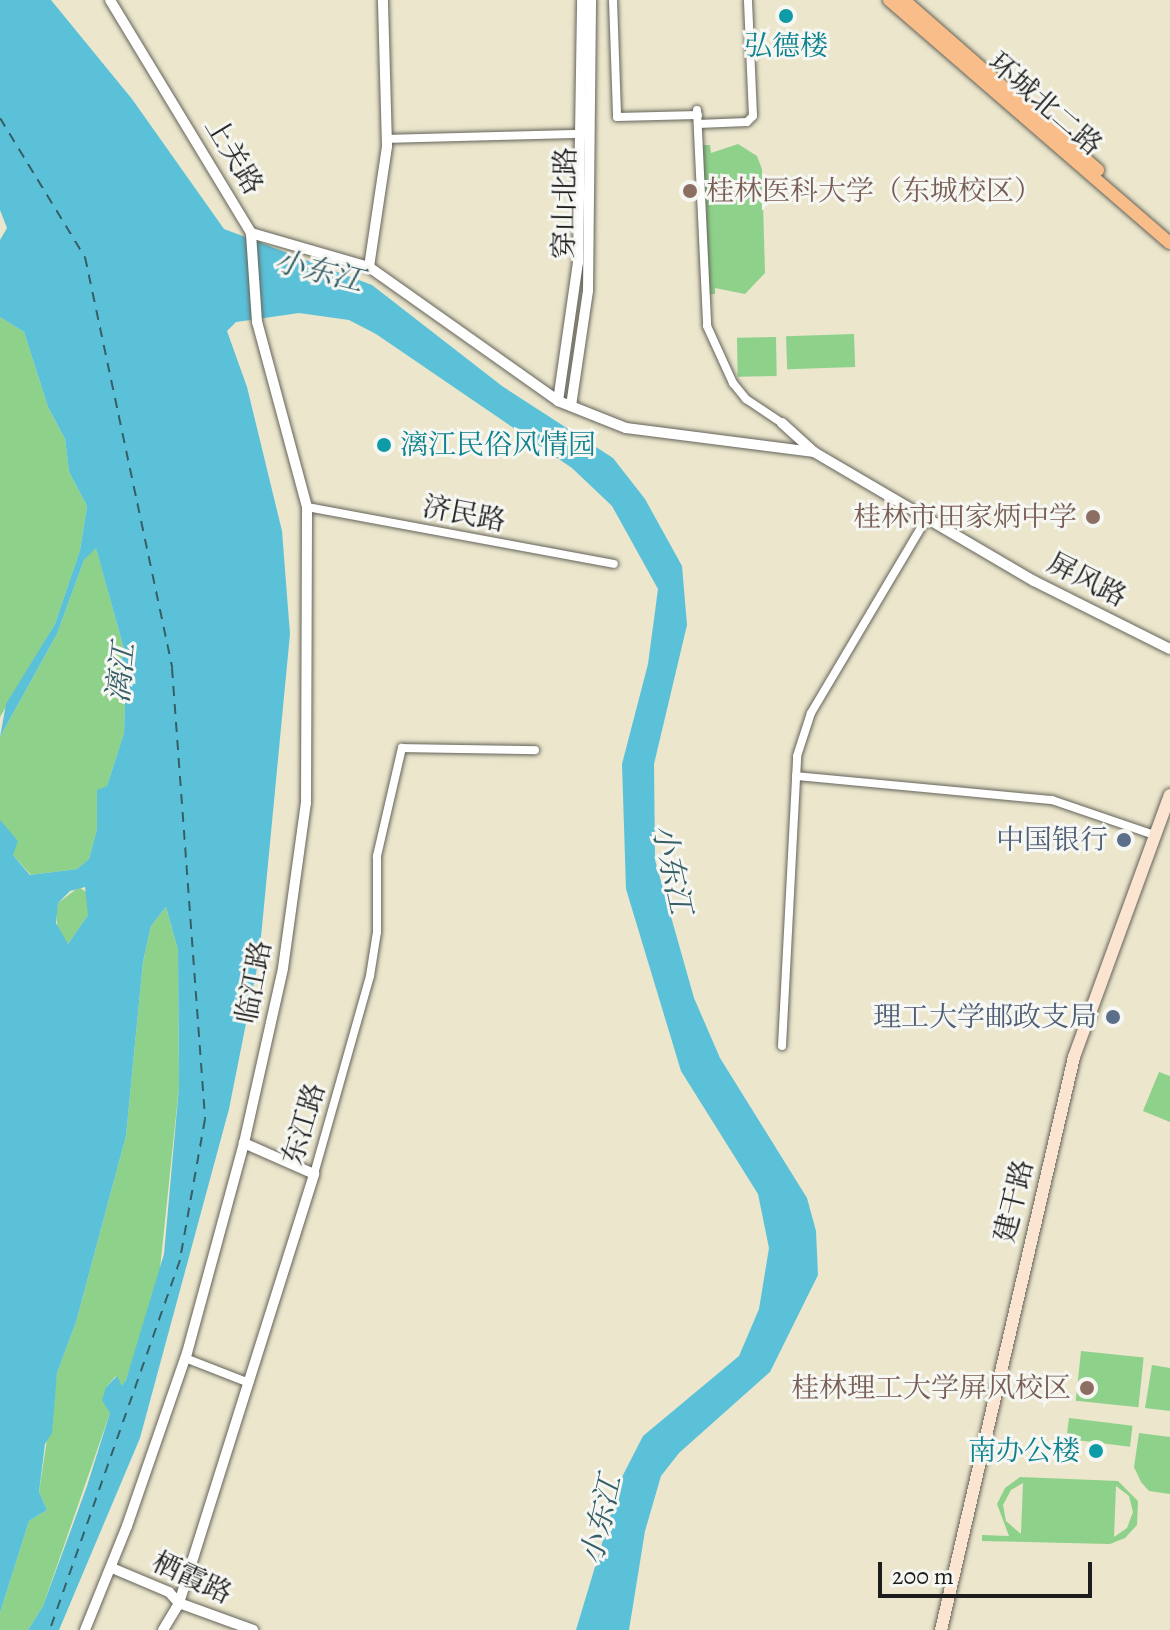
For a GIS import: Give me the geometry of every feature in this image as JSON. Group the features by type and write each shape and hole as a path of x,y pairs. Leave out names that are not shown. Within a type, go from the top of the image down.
{"main road":[{"name":"环城北二路","path":"889,0 1170,243"},
{"name":"环城北二路","path":"904,0 1170,233"},
{"name":"建干路","path":"941,1630 1070,1072 1170,795"}],"street":[{"name":"上关路","path":"110,0 251,233 369,267 558,401 652,434 814,452"},
{"path":"369,267 387,139 383,0"},
{"name":"穿山北路","path":"558,401 578,262 582,0"},
{"name":"穿山北路","path":"571,406 588,291 591,0"},
{"path":"613,0 617,117 698,116 747,122 753,116 748,0"},
{"path":"698,116 707,326 733,383 746,399 782,423"},
{"path":"387,139 579,134"},
{"name":"临江路","path":"85,1630 112,1568 185,1358 244,1143 283,968 306,803 307,507 257,322 251,233"},
{"name":"屏风路","path":"782,423 814,452 1034,581 1170,649"},
{"name":"济民路","path":"307,507 614,564"},
{"path":"782,1046 796,776 811,713 927,518"},
{"name":"东江路","path":"163,1630 178,1605 249,1383 314,1174 370,976 377,932 377,856 402,748 535,750"},
{"path":"796,776 1052,800 1154,835"},
{"path":"244,1143 314,1174"},
{"path":"185,1358 249,1383"},
{"name":"栖霞路","path":"112,1568 169,1592 178,1605 240,1630"},
{"name":"栖霞路","path":"178,1605 253,1630"}],"green space":[{"path":"738,144 757,156 762,169 765,273 745,294 715,288 715,294 707,294 703,145 710,145 711,153"},
{"path":"0,317 24,332 48,407 65,439 69,472 87,506 80,550 55,624 0,717"},
{"path":"854,334 855,367 787,369 786,336"},
{"path":"776,337 777,376 738,377 737,338"},
{"path":"96,547 124,649 118,680 125,703 124,733 107,786 97,791 97,829 89,859 77,869 31,875 13,855 0,820 0,737 57,634 84,560"},
{"path":"79,887 89,894 88,915 68,944 58,931 56,912 58,903"},
{"path":"166,907 178,950 179,1087 159,1278 126,1380 122,1387 116,1376 106,1387 110,1413 43,1606 28,1630 0,1630 0,1613 29,1521 47,1510 39,1492 57,1373 76,1322 126,1136 143,962 151,926"},
{"path":"1159,1072 1170,1076 1170,1122 1143,1111"},
{"path":"1081,1351 1144,1358 1138,1407 1076,1401"},
{"path":"1152,1365 1170,1368 1170,1411 1145,1408"},
{"path":"1069,1418 1133,1426 1130,1447 1066,1439"},
{"path":"1139,1433 1170,1437 1170,1494 1149,1491 1141,1482 1134,1467"},
{"path":"1020,1477 1118,1481 1138,1501 1137,1525 1125,1538 1110,1544 982,1541 982,1535 1009,1536 997,1504 1005,1488","holes":["1023,1483 1021,1533 1021,1534 1006,1521 1003,1505 1011,1490","1116,1486 1129,1496 1133,1512 1127,1528 1114,1537"]}],"water":[{"path":"0,0 51,0 132,99 224,229 372,285 502,386 613,458 645,499 682,566 687,625 654,764 655,860 694,998 720,1058 807,1198 816,1231 818,1275 770,1372 679,1453 661,1476 645,1531 629,1630 576,1630 622,1477 643,1436 739,1356 759,1309 769,1248 758,1194 681,1071 626,889 622,764 648,664 658,589 612,506 572,468 376,334 349,320 299,313 236,322 227,331 247,387 282,531 290,634 259,958 229,1109 140,1438 59,1630 28,1630 43,1606 87,1486 110,1413 102,1400 106,1387 117,1376 122,1386 126,1380 164,1254 179,1087 178,950 166,907 151,926 143,962 126,1136 76,1322 57,1373 52,1433 45,1444 39,1492 47,1510 29,1521 0,1613 0,820 18,841 13,855 30,875 77,869 89,859 97,829 97,790 107,786 124,733 125,703 118,680 124,649 96,548 84,560 57,634 0,737 6,704 55,624 80,550 87,506 69,472 65,439 48,407 24,332 0,317 0,240 7,228 0,210","holes":["85,887 88,915 68,944 56,923 58,903 70,891"]}],"ferry route":[{"path":"0,118 85,257 172,668 205,1119 180,1260 50,1630"}],"place":[{"name":"弘德楼","path":"786,16"},
{"name":"桂林医科大学（东城校区）","path":"690,191"},
{"name":"漓江民俗风情园","path":"384,445"},
{"name":"桂林市田家炳中学","path":"1093,517"},
{"name":"中国银行","path":"1124,840"},
{"name":"理工大学邮政支局","path":"1113,1017"},
{"name":"桂林理工大学屏风校区","path":"1087,1388"},
{"name":"南办公楼","path":"1096,1451"}],"water label":[{"name":"小东江","path":"319,271"},
{"name":"漓江","path":"121,673"},
{"name":"小东江","path":"672,869"},
{"name":"小东江","path":"601,1520"}]}
